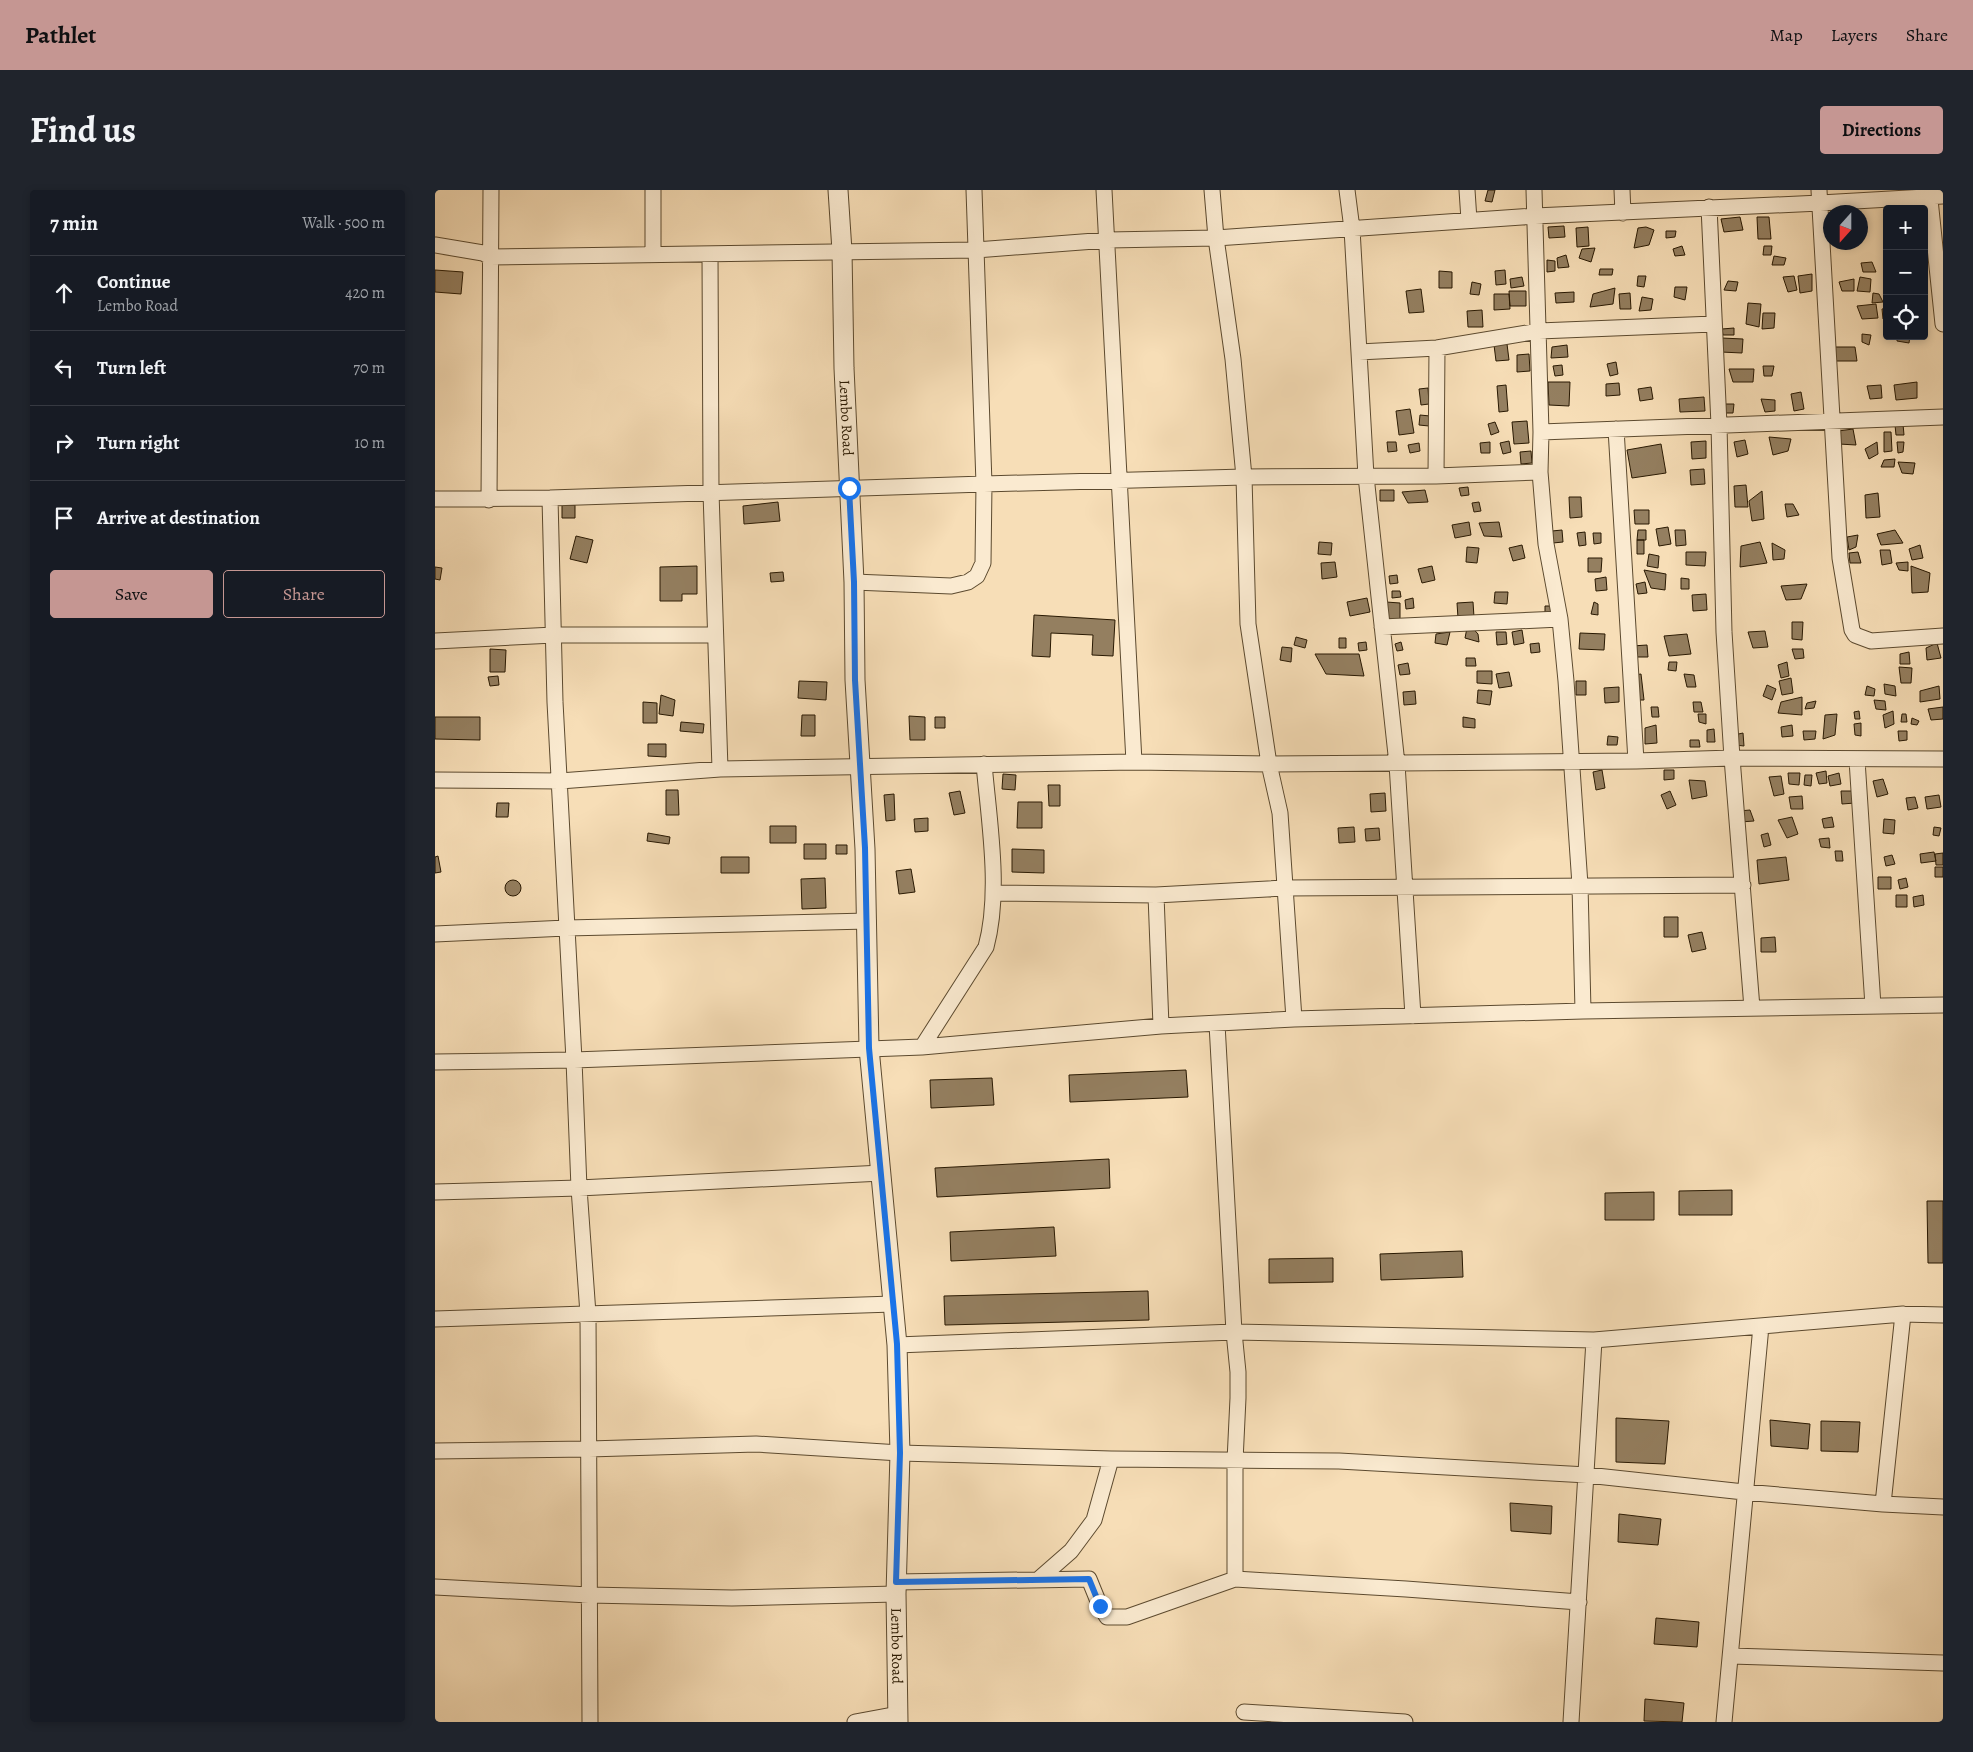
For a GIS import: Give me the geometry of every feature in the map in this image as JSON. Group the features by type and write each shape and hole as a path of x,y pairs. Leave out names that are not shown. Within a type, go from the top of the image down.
{"street":[{"path":"489,500 491,190"},
{"path":"653,190 653,255"},
{"name":"Lembo Road","path":"839,190 844,368 854,582 855,680 868,921 869,1048 897,1344 900,1453 896,1588 898,1718"},
{"path":"854,582 951,586 968,582 977,576 983,563 984,484 974,190"},
{"path":"1104,190 1108,240 1111,354 1134,762"},
{"path":"1212,190 1216,238 1233,359 1245,477 1248,624 1269,764 1280,814 1294,1019"},
{"path":"1347,190 1366,476 1397,764 1403,887 1413,1016"},
{"path":"1467,190 1469,220"},
{"path":"1534,190 1539,331 1540,472 1546,544 1560,619 1580,886 1583,1011"},
{"path":"1622,190 1623,213"},
{"path":"435,246 483,253 490,257 976,250 1108,240 1216,238 1469,220 1623,213 1820,197 1934,194 1943,324"},
{"path":"1820,197 1840,558 1851,630 1855,636 1871,641 1943,636"},
{"path":"1709,207 1719,425 1724,632 1752,1008"},
{"path":"710,254 711,492 720,769"},
{"path":"1359,352 1437,348 1539,331 1714,324"},
{"path":"1436,476 1437,348"},
{"path":"1541,432 1943,417"},
{"path":"1616,429 1636,761"},
{"path":"435,499 489,500 1245,477 1436,476 1540,472"},
{"path":"550,498 555,702 587,1314 590,1722"},
{"path":"1382,627 1560,619"},
{"path":"435,641 554,635 715,635"},
{"path":"435,780 559,781 720,769 985,764 1134,762 1397,764 1732,758 1943,759"},
{"path":"1857,760 1873,1006"},
{"path":"922,1047 986,947 990,932 994,894 985,764"},
{"path":"994,894 1156,895 1284,888 1743,885"},
{"path":"1156,895 1161,1026"},
{"path":"435,934 566,928 868,921"},
{"path":"435,1062 575,1060 922,1047 1161,1026 1294,1019 1583,1011 1943,1005"},
{"path":"1217,1024 1234,1332 1239,1389 1235,1461 1235,1579"},
{"path":"435,1192 579,1188 882,1173"},
{"path":"435,1318 893,1304"},
{"path":"897,1344 1234,1332 1594,1340 1903,1314 1943,1315"},
{"path":"1883,1504 1903,1314"},
{"path":"1724,1722 1761,1326"},
{"path":"1571,1722 1594,1340"},
{"path":"435,1451 756,1444 900,1453 1111,1459 1339,1461 1587,1475 1744,1492 1883,1504 1943,1507"},
{"path":"1039,1579 1071,1551 1094,1520 1111,1459"},
{"path":"435,1587 589,1595 732,1598 1039,1579 1089,1579 1100,1606 1107,1617 1127,1617 1235,1579 1579,1602"},
{"path":"1731,1656 1943,1663"},
{"path":"1245,1712 1405,1722"},
{"path":"855,1722 898,1718"}],"building":[{"path":"1488,190 1495,190 1492,202 1485,201"},
{"path":"1740,217 1743,230 1724,232 1721,219"},
{"path":"1757,217 1769,217 1771,239 1758,239"},
{"path":"1564,226 1565,237 1549,238 1548,227"},
{"path":"1588,227 1589,246 1577,247 1576,228"},
{"path":"1646,227 1654,230 1649,245 1634,248 1638,228"},
{"path":"1666,231 1676,231 1675,237 1666,238"},
{"path":"1682,246 1685,255 1675,256 1673,249"},
{"path":"1764,246 1772,246 1771,255 1763,255"},
{"path":"1595,248 1591,262 1579,258 1582,249"},
{"path":"1566,255 1569,267 1558,268 1557,258"},
{"path":"1774,256 1786,258 1784,265 1772,265"},
{"path":"1547,260 1555,261 1555,271 1547,272"},
{"path":"1872,262 1876,272 1863,272 1861,263"},
{"path":"1600,269 1613,269 1612,275 1599,275"},
{"path":"435,270 463,272 461,294 435,292"},
{"path":"1505,270 1506,284 1496,285 1495,271"},
{"path":"1439,271 1452,272 1452,288 1439,288"},
{"path":"1812,274 1812,291 1800,293 1798,276"},
{"path":"1638,276 1646,276 1644,287 1637,286"},
{"path":"1794,276 1797,290 1788,292 1783,277"},
{"path":"1522,277 1524,286 1511,288 1510,279"},
{"path":"1860,277 1871,279 1870,292 1857,291"},
{"path":"1854,279 1854,291 1842,291 1839,282"},
{"path":"1728,281 1738,282 1736,291 1724,290"},
{"path":"1472,282 1481,284 1479,295 1470,294"},
{"path":"1675,287 1687,287 1685,300 1674,297"},
{"path":"1615,288 1613,304 1590,307 1593,294"},
{"path":"1421,289 1424,312 1409,313 1406,291"},
{"path":"1509,291 1526,291 1526,306 1510,306"},
{"path":"1574,292 1574,302 1556,303 1555,293"},
{"path":"1630,293 1631,309 1620,309 1619,294"},
{"path":"1873,293 1879,294 1883,302 1872,303"},
{"path":"1494,294 1509,294 1510,309 1494,310"},
{"path":"1642,297 1653,299 1651,310 1639,311"},
{"path":"1748,303 1761,304 1759,327 1746,324"},
{"path":"1876,304 1878,318 1862,319 1857,306"},
{"path":"1482,310 1483,327 1468,327 1467,311"},
{"path":"1763,313 1775,313 1774,328 1762,329"},
{"path":"1734,328 1734,335 1723,335 1722,329"},
{"path":"1862,334 1871,335 1869,345 1862,342"},
{"path":"1722,338 1743,339 1742,353 1721,352"},
{"path":"1897,340 1909,340 1909,343"},
{"path":"1507,344 1509,360 1496,361 1494,345"},
{"path":"1567,345 1568,357 1551,358 1552,347"},
{"path":"1829,347 1855,347 1857,361 1831,361"},
{"path":"1529,354 1530,371 1517,372 1517,355"},
{"path":"1616,362 1618,374 1610,376 1607,364"},
{"path":"1562,365 1563,375 1555,376 1553,366"},
{"path":"1763,366 1774,366 1772,376 1764,376"},
{"path":"1729,369 1754,369 1753,382 1733,382"},
{"path":"1548,382 1570,382 1569,406 1549,405"},
{"path":"1917,382 1917,398 1896,400 1894,385"},
{"path":"1619,383 1620,395 1606,396 1606,384"},
{"path":"1506,385 1508,411 1499,412 1497,386"},
{"path":"1881,385 1882,398 1870,399 1867,386"},
{"path":"1651,387 1653,399 1640,401 1638,389"},
{"path":"1428,388 1429,404 1421,405 1419,389"},
{"path":"1801,392 1804,409 1794,411 1791,394"},
{"path":"1704,397 1705,411 1680,412 1679,399"},
{"path":"1761,399 1775,400 1775,411 1765,412"},
{"path":"1720,404 1734,404 1733,413 1722,413"},
{"path":"1410,409 1414,433 1399,435 1396,411"},
{"path":"1420,415 1430,416 1429,426 1419,425"},
{"path":"1527,421 1529,443 1514,444 1512,422"},
{"path":"1495,422 1499,432 1491,435 1488,424"},
{"path":"1903,424 1904,435 1896,435 1895,425"},
{"path":"1853,429 1856,445 1839,444 1838,431"},
{"path":"1884,432 1891,432 1892,451 1884,452"},
{"path":"1769,437 1791,439 1788,451 1773,455"},
{"path":"1745,440 1748,454 1737,457 1734,442"},
{"path":"1509,441 1511,452 1503,454 1500,443"},
{"path":"1706,441 1706,458 1692,459 1691,442"},
{"path":"1387,442 1396,442 1397,451 1388,452"},
{"path":"1490,442 1490,453 1481,453 1480,443"},
{"path":"1877,442 1878,454 1869,459 1865,449"},
{"path":"1897,442 1904,442 1903,452 1898,453"},
{"path":"1419,443 1420,451 1410,453 1408,445"},
{"path":"1661,444 1666,473 1632,478 1627,450"},
{"path":"1531,451 1532,463 1521,464 1520,452"},
{"path":"1895,459 1894,467 1881,467 1884,460"},
{"path":"1898,462 1915,463 1913,474 1902,473"},
{"path":"1704,469 1705,484 1691,485 1690,470"},
{"path":"1746,485 1748,507 1735,507 1734,486"},
{"path":"1468,487 1469,495 1461,496 1459,488"},
{"path":"1380,490 1394,490 1394,501 1380,501"},
{"path":"1425,490 1428,502 1408,503 1402,492"},
{"path":"1762,491 1764,519 1752,521 1749,501"},
{"path":"1878,493 1880,517 1866,518 1865,495"},
{"path":"1569,497 1581,497 1582,517 1570,518"},
{"path":"778,502 780,521 744,524 743,506"},
{"path":"1479,502 1481,511 1474,512 1472,503"},
{"path":"1785,504 1793,504 1799,515 1787,517"},
{"path":"562,505 575,505 575,518 562,518"},
{"path":"1634,510 1649,510 1649,524 1635,524"},
{"path":"1469,522 1471,535 1455,538 1452,525"},
{"path":"1499,522 1502,537 1484,536 1479,523"},
{"path":"1668,527 1671,544 1659,546 1656,529"},
{"path":"1562,530 1563,542 1553,543 1552,531"},
{"path":"1638,530 1646,530 1646,540 1637,540"},
{"path":"1675,530 1685,530 1686,545 1676,546"},
{"path":"1895,530 1903,543 1881,545 1877,534"},
{"path":"1585,532 1586,545 1579,546 1577,533"},
{"path":"1593,533 1601,533 1601,543 1594,544"},
{"path":"1858,535 1856,547 1849,550 1847,537"},
{"path":"576,536 593,540 587,563 570,559"},
{"path":"1637,540 1644,540 1644,554 1637,554"},
{"path":"1319,542 1332,543 1331,555 1318,554"},
{"path":"1760,542 1767,563 1740,567 1741,546"},
{"path":"1772,543 1785,550 1784,559 1773,560"},
{"path":"1522,545 1525,558 1513,561 1509,548"},
{"path":"1920,545 1923,558 1912,560 1909,549"},
{"path":"1467,547 1479,548 1477,563 1466,562"},
{"path":"1880,550 1890,550 1892,563 1882,565"},
{"path":"1686,552 1706,552 1705,566 1686,565"},
{"path":"1858,552 1861,563 1850,563 1849,553"},
{"path":"1649,554 1659,556 1658,568 1647,566"},
{"path":"1588,558 1602,558 1601,572 1588,572"},
{"path":"1335,562 1337,577 1322,579 1321,563"},
{"path":"1908,562 1908,571 1899,570 1896,563"},
{"path":"697,566 697,594 682,594 682,601 660,601 660,567"},
{"path":"1432,566 1435,580 1422,583 1418,569"},
{"path":"1911,566 1930,573 1928,592 1912,593"},
{"path":"435,567 442,568 440,580 435,579"},
{"path":"1644,570 1666,574 1665,590 1651,588"},
{"path":"783,572 784,581 771,582 770,573"},
{"path":"1397,575 1398,583 1390,584 1389,576"},
{"path":"1606,577 1607,590 1596,591 1595,579"},
{"path":"1681,578 1689,579 1689,589 1681,589"},
{"path":"1645,582 1647,593 1638,594 1636,584"},
{"path":"1807,584 1801,599 1786,600 1781,586"},
{"path":"1392,591 1400,591 1401,597 1392,598"},
{"path":"1495,592 1508,592 1507,604 1494,603"},
{"path":"1706,594 1707,610 1693,611 1692,595"},
{"path":"1367,598 1370,612 1350,616 1347,602"},
{"path":"1413,598 1414,608 1406,609 1405,600"},
{"path":"1386,602 1400,603 1400,619 1386,619"},
{"path":"1473,602 1474,617 1458,618 1457,603"},
{"path":"1594,602 1598,604 1598,615 1591,614"},
{"path":"1545,606 1552,606 1552,615 1545,615"},
{"path":"1034,615 1115,620 1113,656 1092,655 1093,635 1051,633 1050,657 1032,656"},
{"path":"1792,622 1803,622 1802,640 1792,639"},
{"path":"1468,623 1478,634 1479,642 1465,638"},
{"path":"1522,630 1524,643 1514,645 1512,632"},
{"path":"1765,631 1768,647 1753,648 1748,632"},
{"path":"1450,632 1447,645 1435,643 1436,634"},
{"path":"1496,632 1506,632 1507,644 1497,645"},
{"path":"1580,633 1605,634 1604,650 1579,649"},
{"path":"1687,634 1691,654 1669,656 1664,636"},
{"path":"1296,637 1307,640 1305,648 1294,645"},
{"path":"1339,638 1346,638 1346,648 1339,648"},
{"path":"1366,642 1367,650 1359,651 1358,643"},
{"path":"1401,642 1403,650 1397,651 1395,644"},
{"path":"1539,643 1540,652 1531,653 1530,644"},
{"path":"1937,643 1941,658 1927,660 1926,648"},
{"path":"1647,645 1648,657 1634,657 1632,646"},
{"path":"1282,647 1292,648 1291,662 1280,660"},
{"path":"490,649 506,650 505,672 490,672"},
{"path":"1792,649 1803,649 1804,658 1795,659"},
{"path":"1909,652 1910,664 1900,664 1900,654"},
{"path":"1315,654 1359,654 1364,676 1326,674"},
{"path":"1466,658 1475,658 1476,666 1466,666"},
{"path":"1669,662 1677,662 1676,671 1668,670"},
{"path":"1787,662 1789,676 1781,678 1778,665"},
{"path":"1408,663 1410,674 1400,675 1398,665"},
{"path":"1899,667 1912,668 1911,683 1901,683"},
{"path":"1477,671 1492,671 1492,684 1477,683"},
{"path":"1509,672 1512,686 1499,688 1496,674"},
{"path":"1641,674 1644,700 1636,700 1634,675"},
{"path":"1684,674 1694,675 1696,687 1687,687"},
{"path":"498,676 499,685 490,686 488,677"},
{"path":"1791,678 1793,693 1782,695 1779,681"},
{"path":"799,681 827,682 826,700 798,698"},
{"path":"1576,681 1586,681 1586,695 1576,695"},
{"path":"1884,684 1895,686 1896,696 1885,694"},
{"path":"1767,685 1776,689 1772,700 1763,696"},
{"path":"1867,686 1875,689 1874,696 1865,695"},
{"path":"1939,686 1940,699 1920,702 1920,691"},
{"path":"1619,687 1619,702 1605,703 1604,688"},
{"path":"1478,690 1492,691 1490,705 1477,703"},
{"path":"1415,691 1416,704 1404,705 1403,692"},
{"path":"661,695 675,700 673,716 659,714"},
{"path":"1802,697 1802,715 1778,713 1781,702"},
{"path":"1874,700 1885,701 1886,710 1876,709"},
{"path":"1816,701 1814,708 1805,709 1807,703"},
{"path":"643,702 657,703 657,723 643,723"},
{"path":"1693,702 1701,702 1703,712 1694,712"},
{"path":"1651,707 1658,707 1659,717 1652,717"},
{"path":"1943,707 1943,719 1931,720 1928,709"},
{"path":"1859,711 1860,719 1855,719 1854,712"},
{"path":"1893,711 1894,724 1885,728 1883,715"},
{"path":"1698,714 1706,714 1706,724 1699,722"},
{"path":"1837,714 1835,735 1823,739 1825,715"},
{"path":"1902,714 1906,714 1907,722 1901,722"},
{"path":"802,715 815,715 815,736 801,736"},
{"path":"909,716 925,717 925,740 910,740"},
{"path":"435,717 480,717 480,740 435,739"},
{"path":"935,717 945,717 945,728 935,728"},
{"path":"1463,717 1475,719 1475,728 1463,727"},
{"path":"1912,718 1919,721 1917,725 1911,724"},
{"path":"681,722 704,724 703,733 680,731"},
{"path":"1861,723 1861,736 1855,735 1854,724"},
{"path":"1656,725 1657,743 1645,744 1645,728"},
{"path":"1792,725 1793,736 1782,737 1781,727"},
{"path":"1714,729 1715,742 1707,742 1707,730"},
{"path":"1803,731 1816,731 1815,739 1804,740"},
{"path":"1898,731 1907,731 1907,740 1899,741"},
{"path":"1743,733 1744,746 1735,745 1734,735"},
{"path":"1608,736 1618,737 1617,745 1607,745"},
{"path":"1690,740 1699,740 1700,747 1690,747"},
{"path":"648,744 666,744 666,757 648,756"},
{"path":"1602,770 1605,788 1596,790 1593,772"},
{"path":"1664,770 1674,770 1674,779 1664,780"},
{"path":"1826,771 1827,783 1819,784 1816,773"},
{"path":"1788,773 1800,773 1799,785 1789,784"},
{"path":"1839,773 1841,784 1830,786 1828,776"},
{"path":"1003,774 1016,775 1015,790 1002,789"},
{"path":"1805,775 1812,775 1811,786 1804,785"},
{"path":"1781,776 1784,794 1774,796 1769,777"},
{"path":"1883,779 1888,794 1877,797 1873,781"},
{"path":"1689,780 1705,781 1707,796 1692,799"},
{"path":"1048,785 1060,785 1060,806 1049,806"},
{"path":"666,790 678,790 679,815 666,815"},
{"path":"960,791 965,813 954,815 949,793"},
{"path":"1670,791 1676,805 1667,809 1661,795"},
{"path":"1841,791 1854,791 1855,803 1842,804"},
{"path":"1385,793 1386,811 1371,812 1370,794"},
{"path":"894,794 895,820 886,821 884,795"},
{"path":"1939,795 1941,807 1927,809 1925,797"},
{"path":"1802,796 1803,809 1791,809 1789,797"},
{"path":"1915,797 1918,808 1908,810 1906,798"},
{"path":"1018,802 1042,802 1042,828 1017,828"},
{"path":"497,803 509,803 508,817 496,817"},
{"path":"1750,810 1754,821 1740,822 1739,811"},
{"path":"1792,817 1798,834 1787,838 1778,820"},
{"path":"1832,817 1834,827 1824,828 1822,819"},
{"path":"928,818 928,831 915,832 914,819"},
{"path":"1884,819 1895,820 1894,834 1883,833"},
{"path":"770,826 796,826 796,843 770,843"},
{"path":"1354,827 1355,842 1339,843 1338,828"},
{"path":"1934,827 1941,828 1939,836 1933,835"},
{"path":"1379,828 1380,840 1366,841 1365,829"},
{"path":"648,833 670,837 669,844 647,841"},
{"path":"1768,833 1771,845 1764,847 1761,835"},
{"path":"1829,838 1830,848 1821,847 1819,839"},
{"path":"804,844 826,844 826,859 804,859"},
{"path":"836,845 847,845 847,854 836,854"},
{"path":"1012,849 1044,850 1044,873 1012,872"},
{"path":"1835,851 1842,851 1843,861 1836,861"},
{"path":"1934,852 1936,861 1921,863 1920,854"},
{"path":"1943,853 1943,865 1936,865 1935,854"},
{"path":"1892,855 1895,864 1886,866 1884,857"},
{"path":"438,856 441,872 435,873 435,857"},
{"path":"721,857 749,857 749,873 721,873"},
{"path":"1786,857 1789,880 1759,884 1757,860"},
{"path":"1935,867 1943,867 1943,877 1935,877"},
{"path":"911,869 915,892 899,894 896,871"},
{"path":"1878,877 1891,877 1891,889 1878,889"},
{"path":"825,878 826,908 802,909 801,879"},
{"path":"1906,878 1908,887 1900,889 1898,880"},
{"path":"513,880 519,882 521,888 519,894 513,896 507,894 505,888 507,882"},
{"path":"1896,895 1907,895 1907,907 1896,907"},
{"path":"1923,895 1924,905 1914,907 1913,897"},
{"path":"1664,917 1678,917 1678,937 1664,937"},
{"path":"1702,932 1706,949 1692,952 1688,935"},
{"path":"1775,937 1776,952 1761,952 1761,938"},
{"path":"1186,1070 1188,1097 1070,1102 1069,1075"},
{"path":"992,1078 994,1105 931,1108 930,1080"},
{"path":"1109,1159 1110,1188 937,1197 935,1168"},
{"path":"1732,1190 1732,1215 1679,1215 1679,1191"},
{"path":"1654,1192 1654,1220 1605,1220 1605,1193"},
{"path":"1927,1201 1943,1201 1943,1263 1928,1263"},
{"path":"1054,1227 1056,1256 951,1261 950,1232"},
{"path":"1462,1251 1463,1277 1381,1280 1380,1254"},
{"path":"1333,1258 1333,1282 1269,1283 1269,1259"},
{"path":"1148,1291 1149,1320 945,1325 944,1296"},
{"path":"1616,1418 1669,1421 1665,1464 1616,1462"},
{"path":"1770,1420 1810,1424 1808,1449 1771,1446"},
{"path":"1821,1421 1860,1422 1858,1452 1821,1451"},
{"path":"1510,1503 1552,1506 1551,1534 1511,1531"},
{"path":"1619,1514 1661,1519 1658,1545 1618,1542"},
{"path":"1656,1618 1699,1622 1697,1647 1654,1644"},
{"path":"1645,1699 1684,1703 1682,1722 1644,1721"}],"route":[{"path":"849,488 854,582 855,680 868,921 869,1048 897,1344 900,1453 896,1582 1089,1579 1100,1606"}]}
